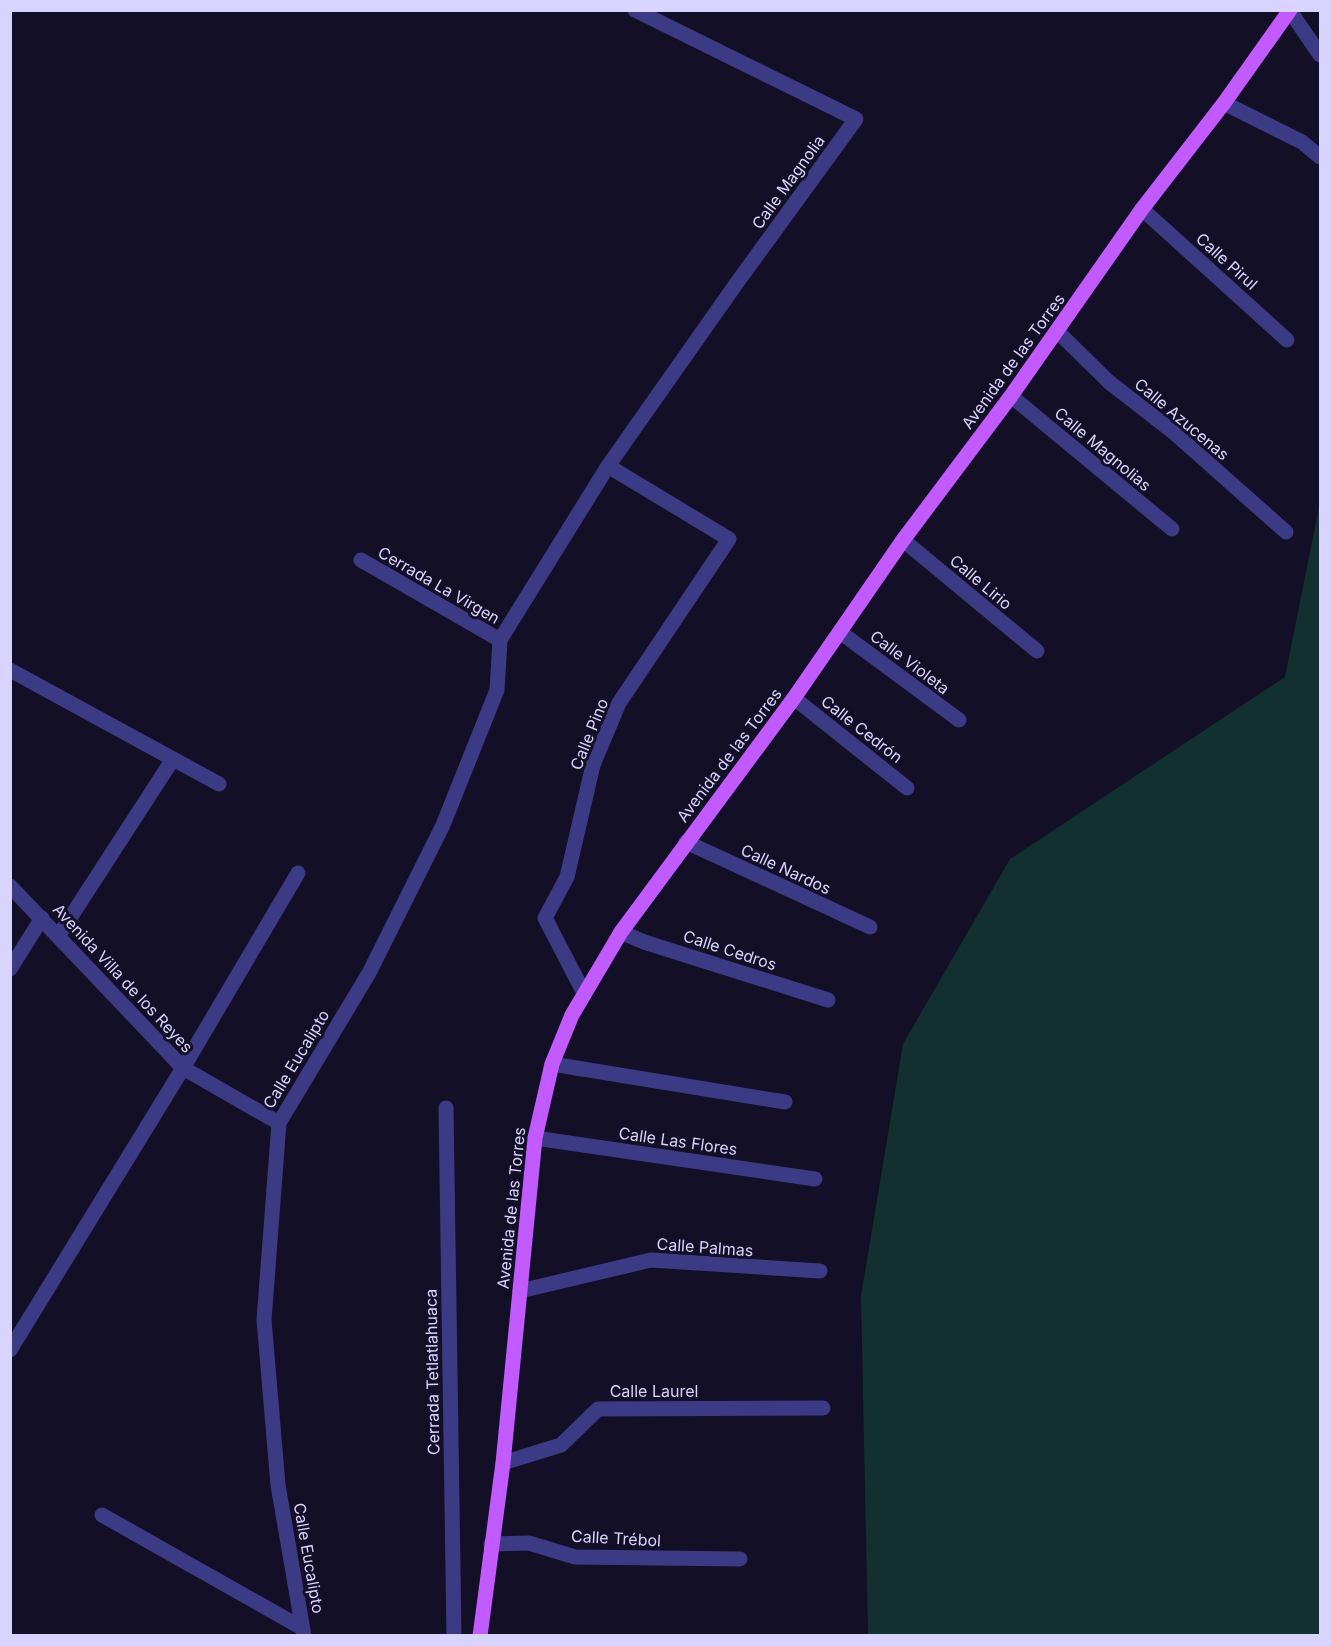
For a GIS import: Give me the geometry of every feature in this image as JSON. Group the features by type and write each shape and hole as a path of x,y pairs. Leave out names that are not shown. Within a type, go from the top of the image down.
{"main road":[{"name":"Avenida de las Torres","path":"480,1635 503,1463 535,1138 552,1064 572,1015 621,932 794,698 903,540 1011,396 1142,209 1224,103 1290,11"}],"street":[{"name":"Calle Magnolia","path":"500,640 608,466 856,119 635,10"},
{"path":"1290,11 1320,55"},
{"path":"1224,103 1302,142 1320,157"},
{"name":"Calle Pirul","path":"1142,209 1287,340"},
{"name":"Calle Azucenas","path":"1057,332 1109,382 1172,431 1286,532"},
{"name":"Calle Magnolias","path":"1011,396 1172,530"},
{"name":"Calle Pino","path":"584,993 544,918 567,877 593,765 620,704 729,539 608,466"},
{"name":"Calle Lirio","path":"903,540 1037,651"},
{"name":"Cerrada La Virgen","path":"360,560 500,640"},
{"name":"Calle Violeta","path":"840,632 959,720"},
{"name":"Calle Eucalipto","path":"303,1632 278,1485 264,1320 279,1123 369,973 443,825 497,690 500,640"},
{"path":"10,670 219,784"},
{"name":"Calle Cedrón","path":"794,698 907,788"},
{"path":"59,935 172,759"},
{"name":"Calle Nardos","path":"686,843 870,927"},
{"path":"10,1350 183,1068 298,873"},
{"name":"Avenida Villa de los Reyes","path":"10,886 183,1068 279,1123"},
{"path":"10,969 42,918"},
{"name":"Calle Cedros","path":"621,932 644,942 828,1000"},
{"path":"552,1064 784,1102"},
{"name":"Cerrada Tetlatlahuaca","path":"446,1108 454,1635"},
{"name":"Calle Las Flores","path":"535,1138 815,1179"},
{"name":"Calle Palmas","path":"520,1291 651,1260 819,1271"},
{"name":"Calle Laurel","path":"503,1463 561,1445 598,1409 823,1408"},
{"path":"102,1515 303,1632"},
{"name":"Calle Trébol","path":"491,1544 529,1543 575,1557 740,1559"}],"green space":[{"path":"1320,502 1320,1635 868,1635 861,1296 903,1044 1010,859 1285,677"}]}
